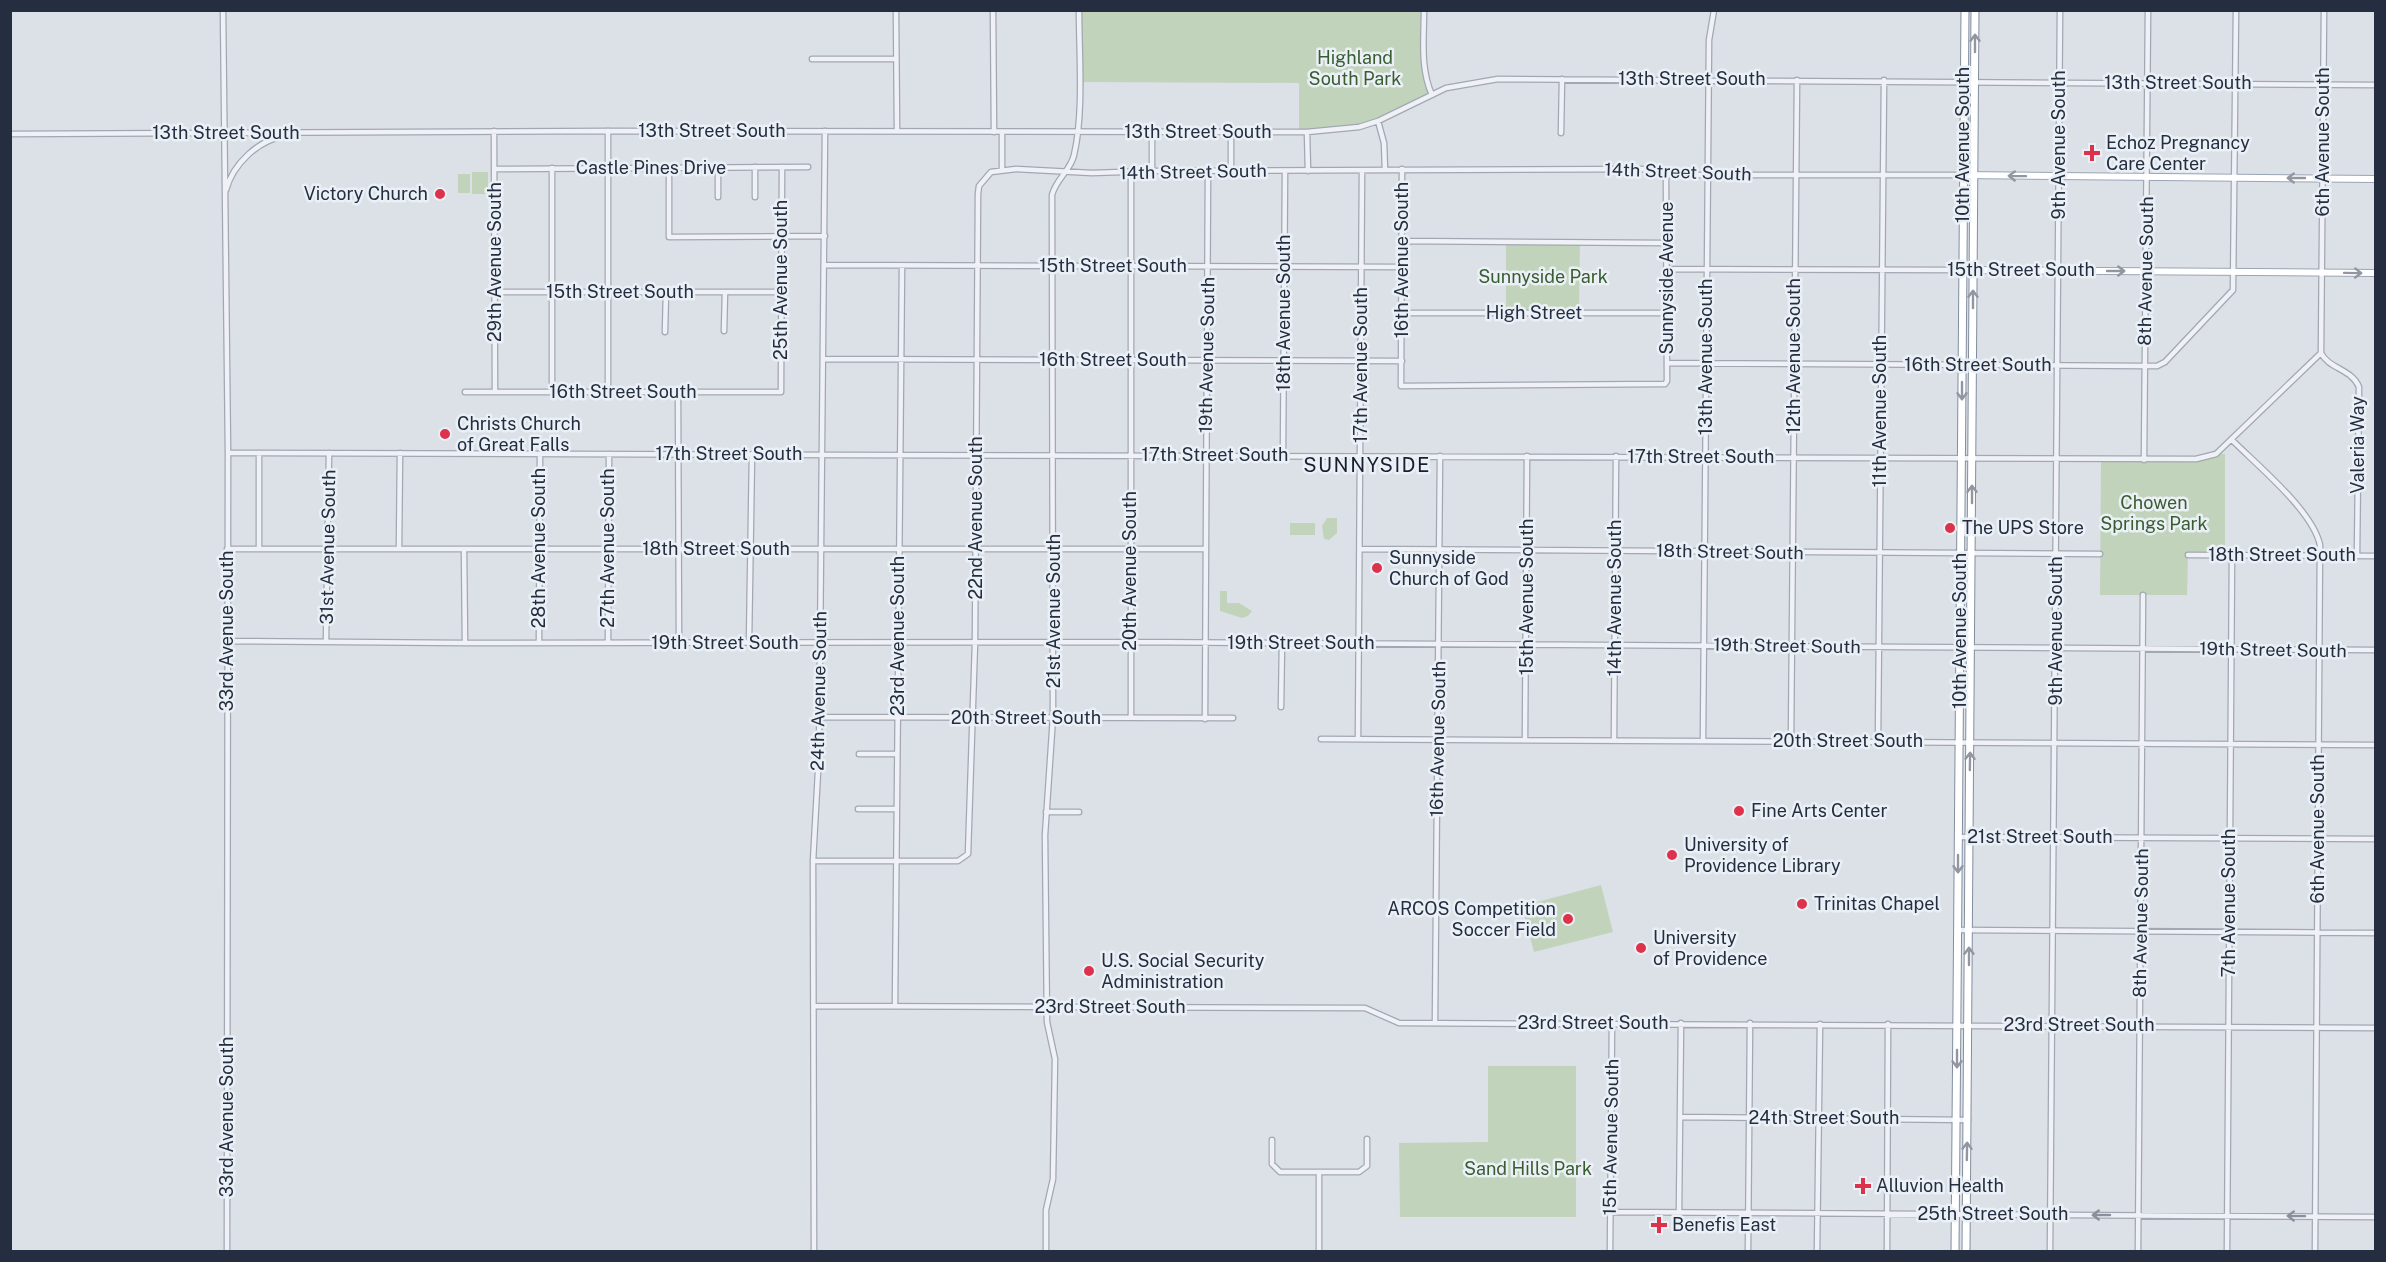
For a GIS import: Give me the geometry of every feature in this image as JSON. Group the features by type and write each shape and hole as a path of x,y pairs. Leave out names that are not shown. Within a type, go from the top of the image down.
{"highway":[{"name":"10th Avenue South","path":"1954,1251 1958,1025 1957,837 1965,10"},
{"name":"10th Avenue South","path":"1966,1251 1975,10"}],"main road":[{"name":"14th Street South","path":"1962,175 2376,179"},
{"name":"15th Street South","path":"1963,270 2376,273"}],"street":[{"name":"33rd Avenue South","path":"223,10 222,133 228,453 227,1251"},
{"path":"896,10 897,131"},
{"path":"993,10 993,132"},
{"name":"21st Avenue South","path":"1046,1251 1046,1210 1053,1179 1055,1079 1055,1059 1048,1036 1046,812 1053,717 1052,195 1057,182 1074,156 1078,132 1079,10"},
{"path":"1424,10 1423,68 1432,95"},
{"name":"13th Avenue South","path":"1703,740 1707,174 1709,40 1713,10"},
{"name":"9th Avenue South","path":"2050,1251 2060,10"},
{"name":"8th Avenue South","path":"2144,460 2148,10"},
{"path":"2145,366 2157,366 2164,362 2233,290 2236,10"},
{"name":"6th Avenue South","path":"2321,353 2324,10"},
{"path":"812,59 896,58"},
{"path":"1561,133 1562,79"},
{"name":"12th Avenue South","path":"1791,741 1797,80"},
{"name":"13th Street South","path":"10,134 494,131 1307,132 1335,131 1378,121 1432,95 1459,84 1476,81 1884,80 2376,85"},
{"name":"11th Avenue South","path":"1878,741 1884,80"},
{"path":"1378,121 1384,143 1385,170"},
{"name":"29th Avenue South","path":"494,131 495,392"},
{"path":"608,131 608,392"},
{"name":"24th Avenue South","path":"814,1251 813,861 819,717 825,131"},
{"path":"1002,132 1002,169"},
{"path":"1231,132 1231,172"},
{"path":"1307,132 1308,171"},
{"path":"224,195 241,160 280,136 303,133"},
{"path":"1152,133 1152,171"},
{"name":"25th Avenue South","path":"781,392 782,167"},
{"name":"Castle Pines Drive","path":"494,168 808,167"},
{"path":"552,168 552,392"},
{"path":"669,168 669,237 825,236"},
{"path":"718,168 718,197"},
{"path":"755,168 755,198"},
{"name":"14th Street South","path":"1002,169 1231,172 1656,169 1666,175 1962,175"},
{"name":"22nd Avenue South","path":"896,862 958,861 965,858 970,847 975,643 978,194 984,179 992,172 1002,169"},
{"name":"16th Avenue South","path":"1402,169 1401,386 1660,385 1667,381"},
{"name":"19th Avenue South","path":"1205,718 1208,171"},
{"name":"18th Avenue South","path":"1283,455 1285,171"},
{"name":"17th Avenue South","path":"1358,739 1362,171"},
{"name":"20th Avenue South","path":"1131,172 1131,718"},
{"name":"Sunnyside Avenue","path":"1666,175 1667,381"},
{"path":"1402,241 1666,243"},
{"name":"15th Street South","path":"825,265 1402,267"},
{"name":"23rd Avenue South","path":"895,1006 902,266"},
{"name":"15th Street South","path":"1666,269 1963,270"},
{"name":"15th Street South","path":"495,292 781,292"},
{"path":"665,332 666,292"},
{"path":"724,331 725,292"},
{"name":"High Street","path":"1402,313 1667,313"},
{"name":"17th Street South","path":"228,453 1130,454 2144,460 2208,457 2216,454 2232,440 2321,353"},
{"name":"Valeria Way","path":"2321,353 2325,359 2351,375 2359,387 2357,555"},
{"name":"16th Street South","path":"824,359 1207,359 1402,362"},
{"name":"16th Street South","path":"1667,363 2145,366"},
{"name":"16th Street South","path":"465,392 781,392"},
{"path":"678,392 679,643"},
{"name":"6th Avenue South","path":"2232,440 2307,516 2318,535 2321,555 2318,650 2315,1251"},
{"path":"259,453 260,549"},
{"name":"31st Avenue South","path":"326,642 329,453"},
{"path":"399,549 400,453"},
{"name":"28th Avenue South","path":"539,642 540,454"},
{"name":"27th Avenue South","path":"608,642 609,454"},
{"path":"748,642 752,454"},
{"name":"16th Avenue South","path":"1435,1022 1440,456"},
{"name":"15th Avenue South","path":"1526,739 1527,456"},
{"name":"14th Avenue South","path":"1614,740 1617,456"},
{"name":"18th Street South","path":"227,549 1205,549"},
{"path":"464,549 465,644"},
{"name":"18th Street South","path":"1360,549 2100,554"},
{"name":"18th Street South","path":"2188,555 2376,556"},
{"name":"7th Avenue South","path":"2227,1251 2232,555"},
{"name":"8th Avenue South","path":"2138,1251 2144,595"},
{"name":"19th Street South","path":"226,641 465,644 1131,642 2376,651"},
{"path":"1281,707 1282,643"},
{"name":"20th Street South","path":"819,717 1233,718"},
{"name":"20th Street South","path":"1321,739 2376,745"},
{"path":"859,754 897,754"},
{"path":"858,808 897,809"},
{"path":"1046,812 1079,812"},
{"name":"21st Street South","path":"1957,837 2376,839"},
{"path":"813,861 896,862"},
{"path":"1958,930 2376,933"},
{"name":"23rd Street South","path":"814,1006 1365,1008 1399,1023 1611,1022 2376,1028"},
{"name":"15th Avenue South","path":"1610,1251 1611,1022"},
{"path":"1679,1212 1681,1023"},
{"path":"1748,1251 1750,1023"},
{"path":"1817,1251 1820,1024"},
{"path":"1887,1251 1888,1024"},
{"name":"24th Street South","path":"1680,1118 1968,1120"},
{"path":"1272,1140 1272,1164 1275,1170 1319,1172 1365,1171 1367,1139"},
{"path":"1319,1172 1320,1251"},
{"name":"25th Street South","path":"1610,1212 2376,1217"}],"green space":[{"name":"Highland South Park","path":"1424,10 1423,68 1432,95 1359,127 1299,132 1299,83 1078,82 1079,11"},
{"path":"472,172 488,172 488,194 472,194"},
{"path":"458,174 470,174 470,193 458,193"},
{"name":"Sunnyside Park","path":"1506,241 1580,241 1579,313 1506,312"},
{"name":"Chowen Springs Park","path":"2225,454 2225,555 2188,555 2187,595 2100,595 2101,460 2196,459"},
{"path":"1327,518 1337,518 1337,533 1329,540 1324,539 1322,526"},
{"path":"1290,523 1315,523 1315,535 1290,535"},
{"path":"1220,591 1227,591 1227,603 1239,603 1252,611 1248,616 1242,618 1220,611"},
{"name":"ARCOS Competition Soccer Field","path":"1601,885 1613,932 1534,952 1522,906"},
{"name":"Sand Hills Park","path":"1488,1066 1576,1066 1576,1217 1400,1217 1399,1143 1488,1142"}],"place":[{"name":"Echoz Pregnancy Care Center","path":"2092,153"},
{"name":"Victory Church","path":"440,194"},
{"name":"Christs Church of Great Falls","path":"445,434"},
{"name":"The UPS Store","path":"1950,528"},
{"name":"Sunnyside Church of God","path":"1377,568"},
{"name":"Fine Arts Center","path":"1739,811"},
{"name":"University of Providence Library","path":"1672,855"},
{"name":"Trinitas Chapel","path":"1802,904"},
{"name":"ARCOS Competition Soccer Field","path":"1568,919"},
{"name":"University of Providence","path":"1641,948"},
{"name":"U.S. Social Security Administration","path":"1089,971"},
{"name":"Alluvion Health","path":"1863,1186"},
{"name":"Benefis East","path":"1659,1225"}],"district":[{"name":"SUNNYSIDE","path":"1367,465"}]}
